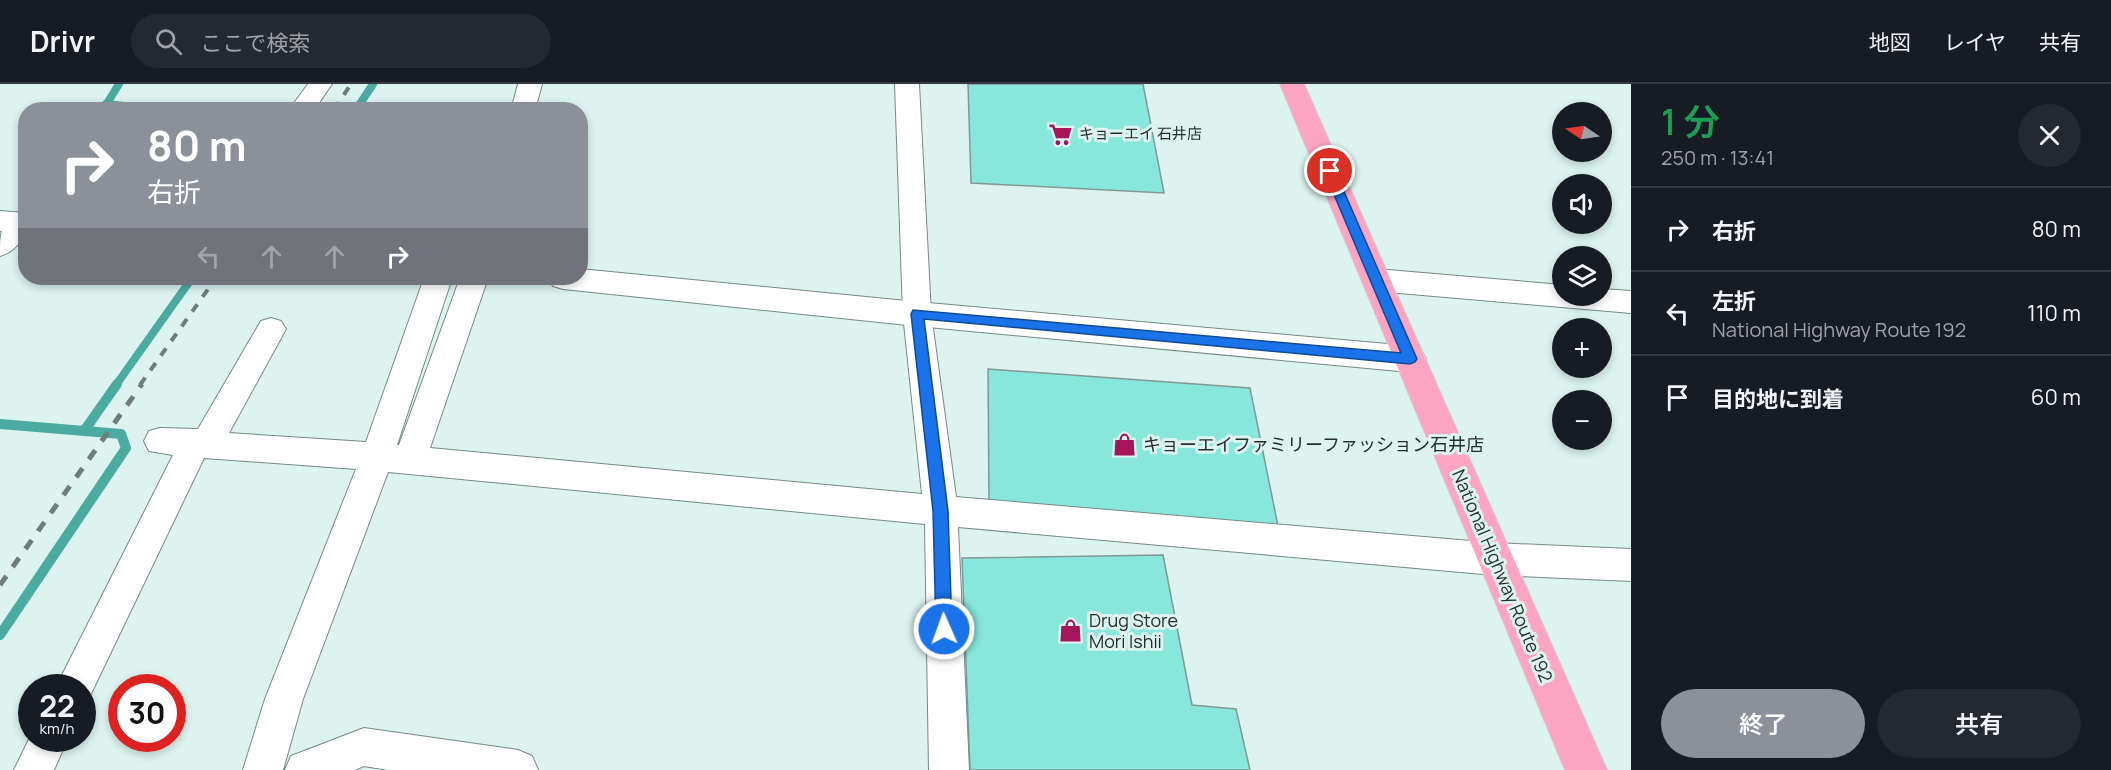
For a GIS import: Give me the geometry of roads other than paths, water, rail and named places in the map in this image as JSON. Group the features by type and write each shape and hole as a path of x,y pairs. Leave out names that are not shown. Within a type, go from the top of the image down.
{"highway":[{"name":"National Highway Route 192","path":"1292,84 1586,770"}],"street":[{"path":"307,102 320,84"},
{"path":"525,102 530,84"},
{"path":"907,84 917,314 941,511 949,770"},
{"path":"0,246 14,222"},
{"path":"1376,280 1631,302"},
{"path":"588,281 917,314 1410,359"},
{"path":"263,770 284,699 377,457 436,285"},
{"path":"410,460 472,285"},
{"path":"82,674 201,442 271,328"},
{"path":"160,441 201,442 377,457 941,511 1494,559 1631,565"},
{"path":"305,770 364,747 518,770"},
{"path":"34,770 42,752"}],"waterway":[{"path":"108,102 119,84"},
{"path":"361,102 373,84"},
{"path":"116,385 187,285"},
{"path":"84,431 117,384"},
{"path":"0,424 84,431"},
{"path":"0,635 126,448 121,434 84,431"}],"railway":[{"path":"339,102 351,84"},
{"path":"140,385 211,285"},
{"path":"0,585 142,384"}],"place":[{"name":"キョーエイ 石井店","path":"1061,134"},
{"name":"キョーエイファミリーファッション石井店","path":"1125,445"},
{"name":"Drug Store Mori Ishii","path":"1071,631"}]}
